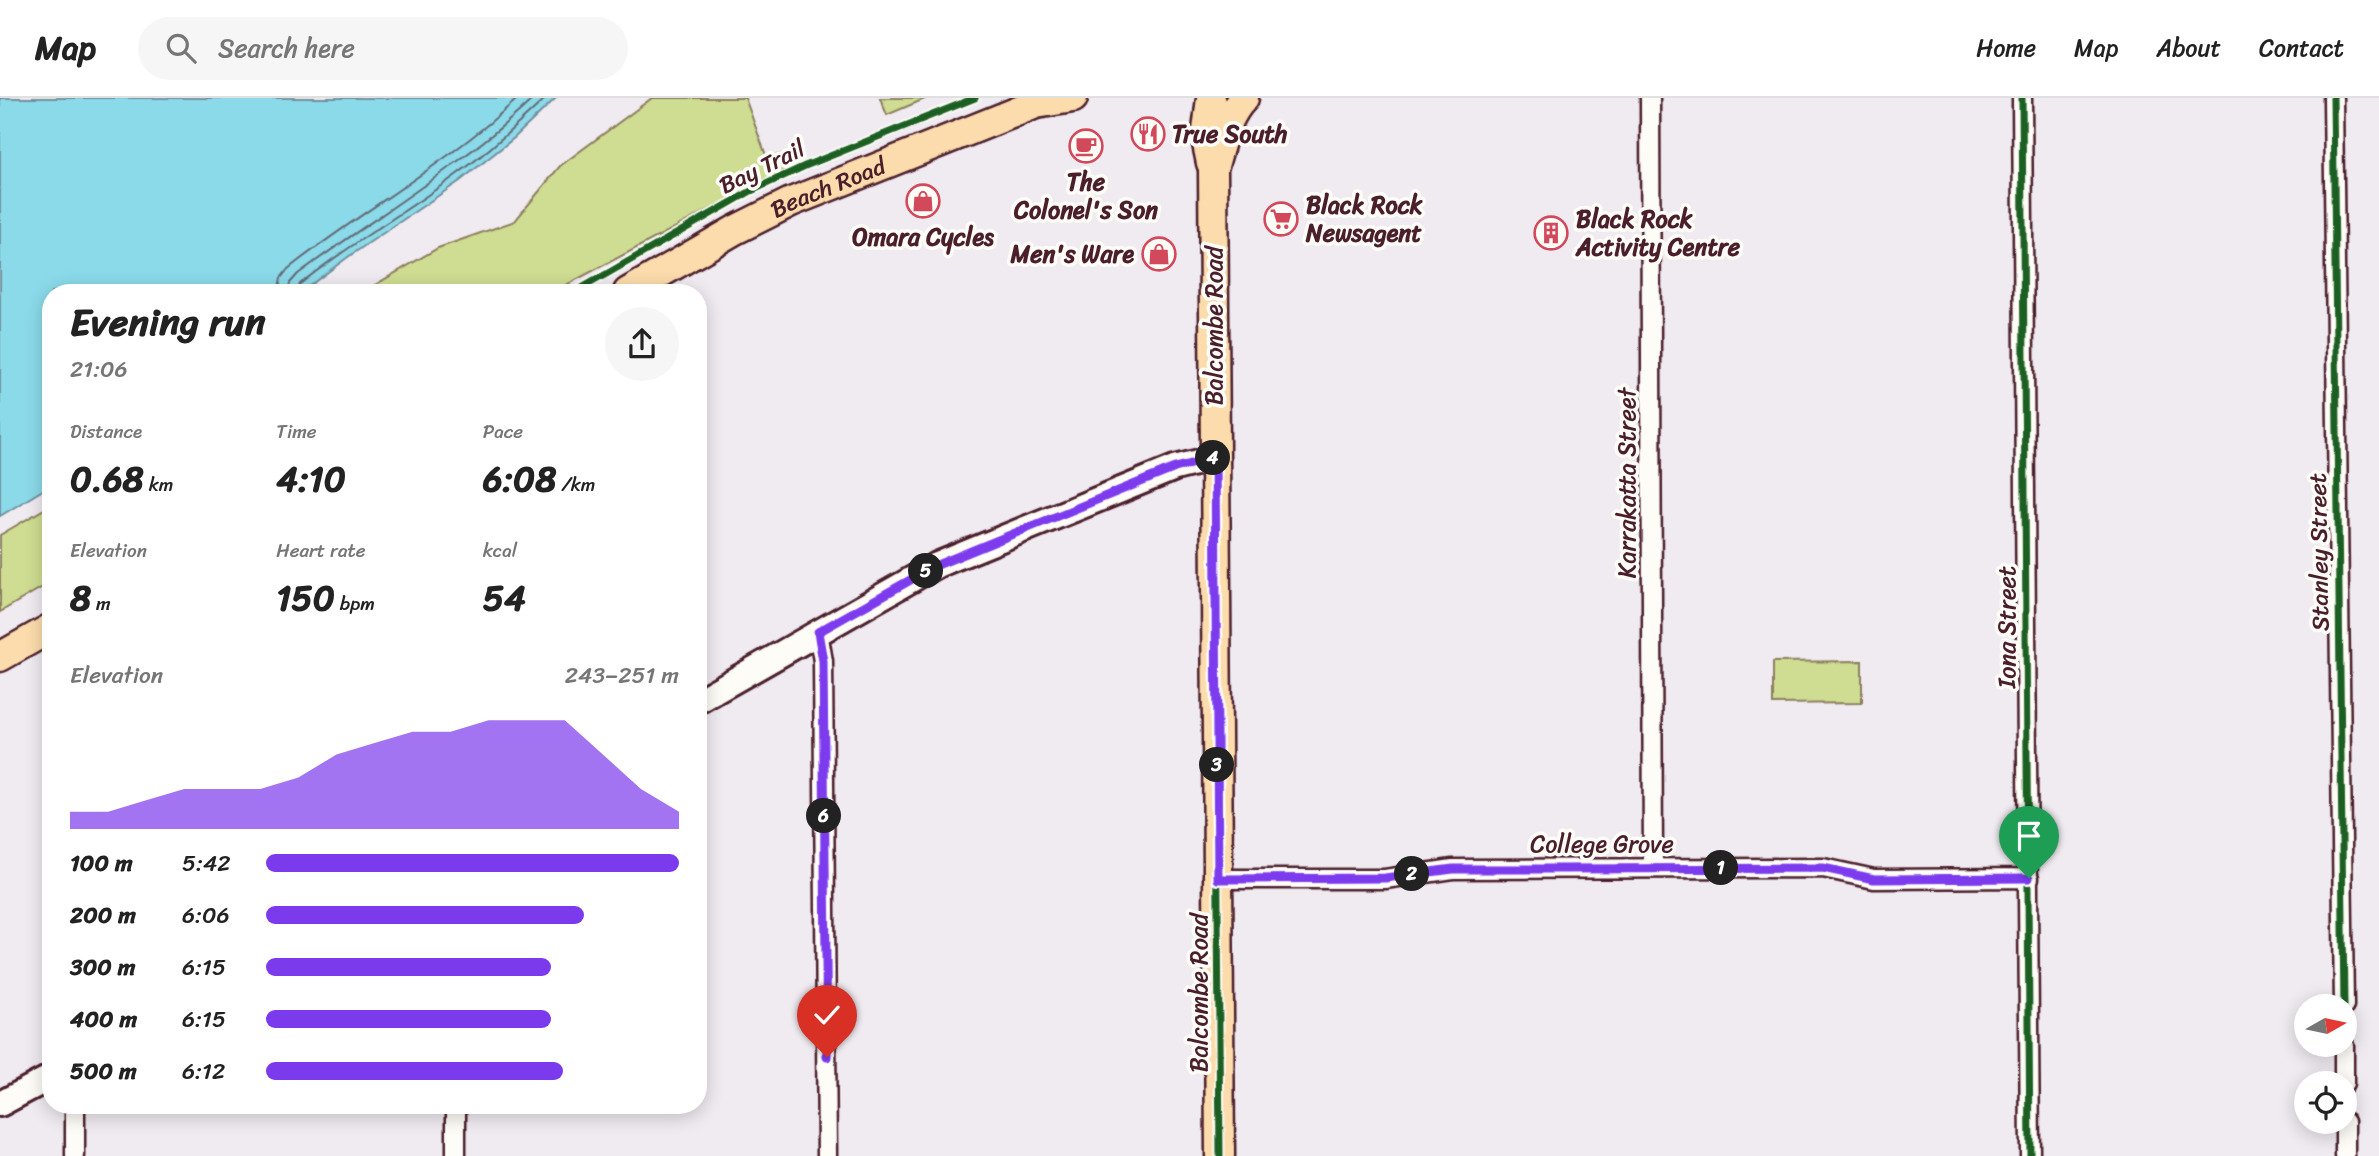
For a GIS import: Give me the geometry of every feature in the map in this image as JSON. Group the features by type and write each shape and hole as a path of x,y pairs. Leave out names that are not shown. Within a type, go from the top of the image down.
{"main road":[{"name":"Beach Road","path":"642,284 735,230 791,202 1039,101 1073,98"},
{"name":"Balcombe Road","path":"1211,98 1206,139 1213,169 1220,1156"},
{"name":"Balcombe Road","path":"1213,169 1229,120 1244,98"},
{"path":"0,657 42,633"}],"street":[{"name":"Karrakatta Street","path":"1650,98 1653,869"},
{"name":"Iona Street","path":"2022,98 2030,1156"},
{"name":"Stanley Street","path":"2333,98 2344,994"},
{"path":"707,696 948,560 1175,468 1215,458"},
{"path":"818,632 823,661 827,1156"},
{"name":"College Grove","path":"1218,879 1385,878 1453,869 1823,868 1874,879 2029,878"},
{"path":"0,1104 42,1082"},
{"path":"75,1114 75,1156"},
{"path":"456,1114 456,1156"},
{"path":"2345,1134 2345,1156"}],"green space":[{"path":"652,98 745,98 767,158 783,154 786,169 568,284 377,284 438,248 515,221 560,166"},
{"path":"880,98 927,98 887,115"},
{"path":"42,510 42,587 0,612 0,535"},
{"path":"1862,661 1862,703 1773,704 1773,662"}],"water":[{"path":"0,98 556,98 514,138 460,181 312,284 42,284 42,490 0,516"}],"cycle path":[{"name":"Bay Trail","path":"589,284 751,191 805,166 975,98"},
{"path":"2022,98 2030,1156"},
{"path":"2333,98 2344,994"},
{"path":"1216,662 1220,1156"}],"place":[{"name":"True South","path":"1148,134"},
{"name":"The Colonel's Son","path":"1086,146"},
{"name":"Omara Cycles","path":"923,201"},
{"name":"Black Rock Newsagent","path":"1281,219"},
{"name":"Black Rock Activity Centre","path":"1551,233"},
{"name":"Men's Ware","path":"1159,254"}],"route":[{"path":"827,1057 823,661 818,632 937,565 1175,468 1215,458 1218,879 1394,878 1453,869 1823,868 1874,879 2029,878"}]}
